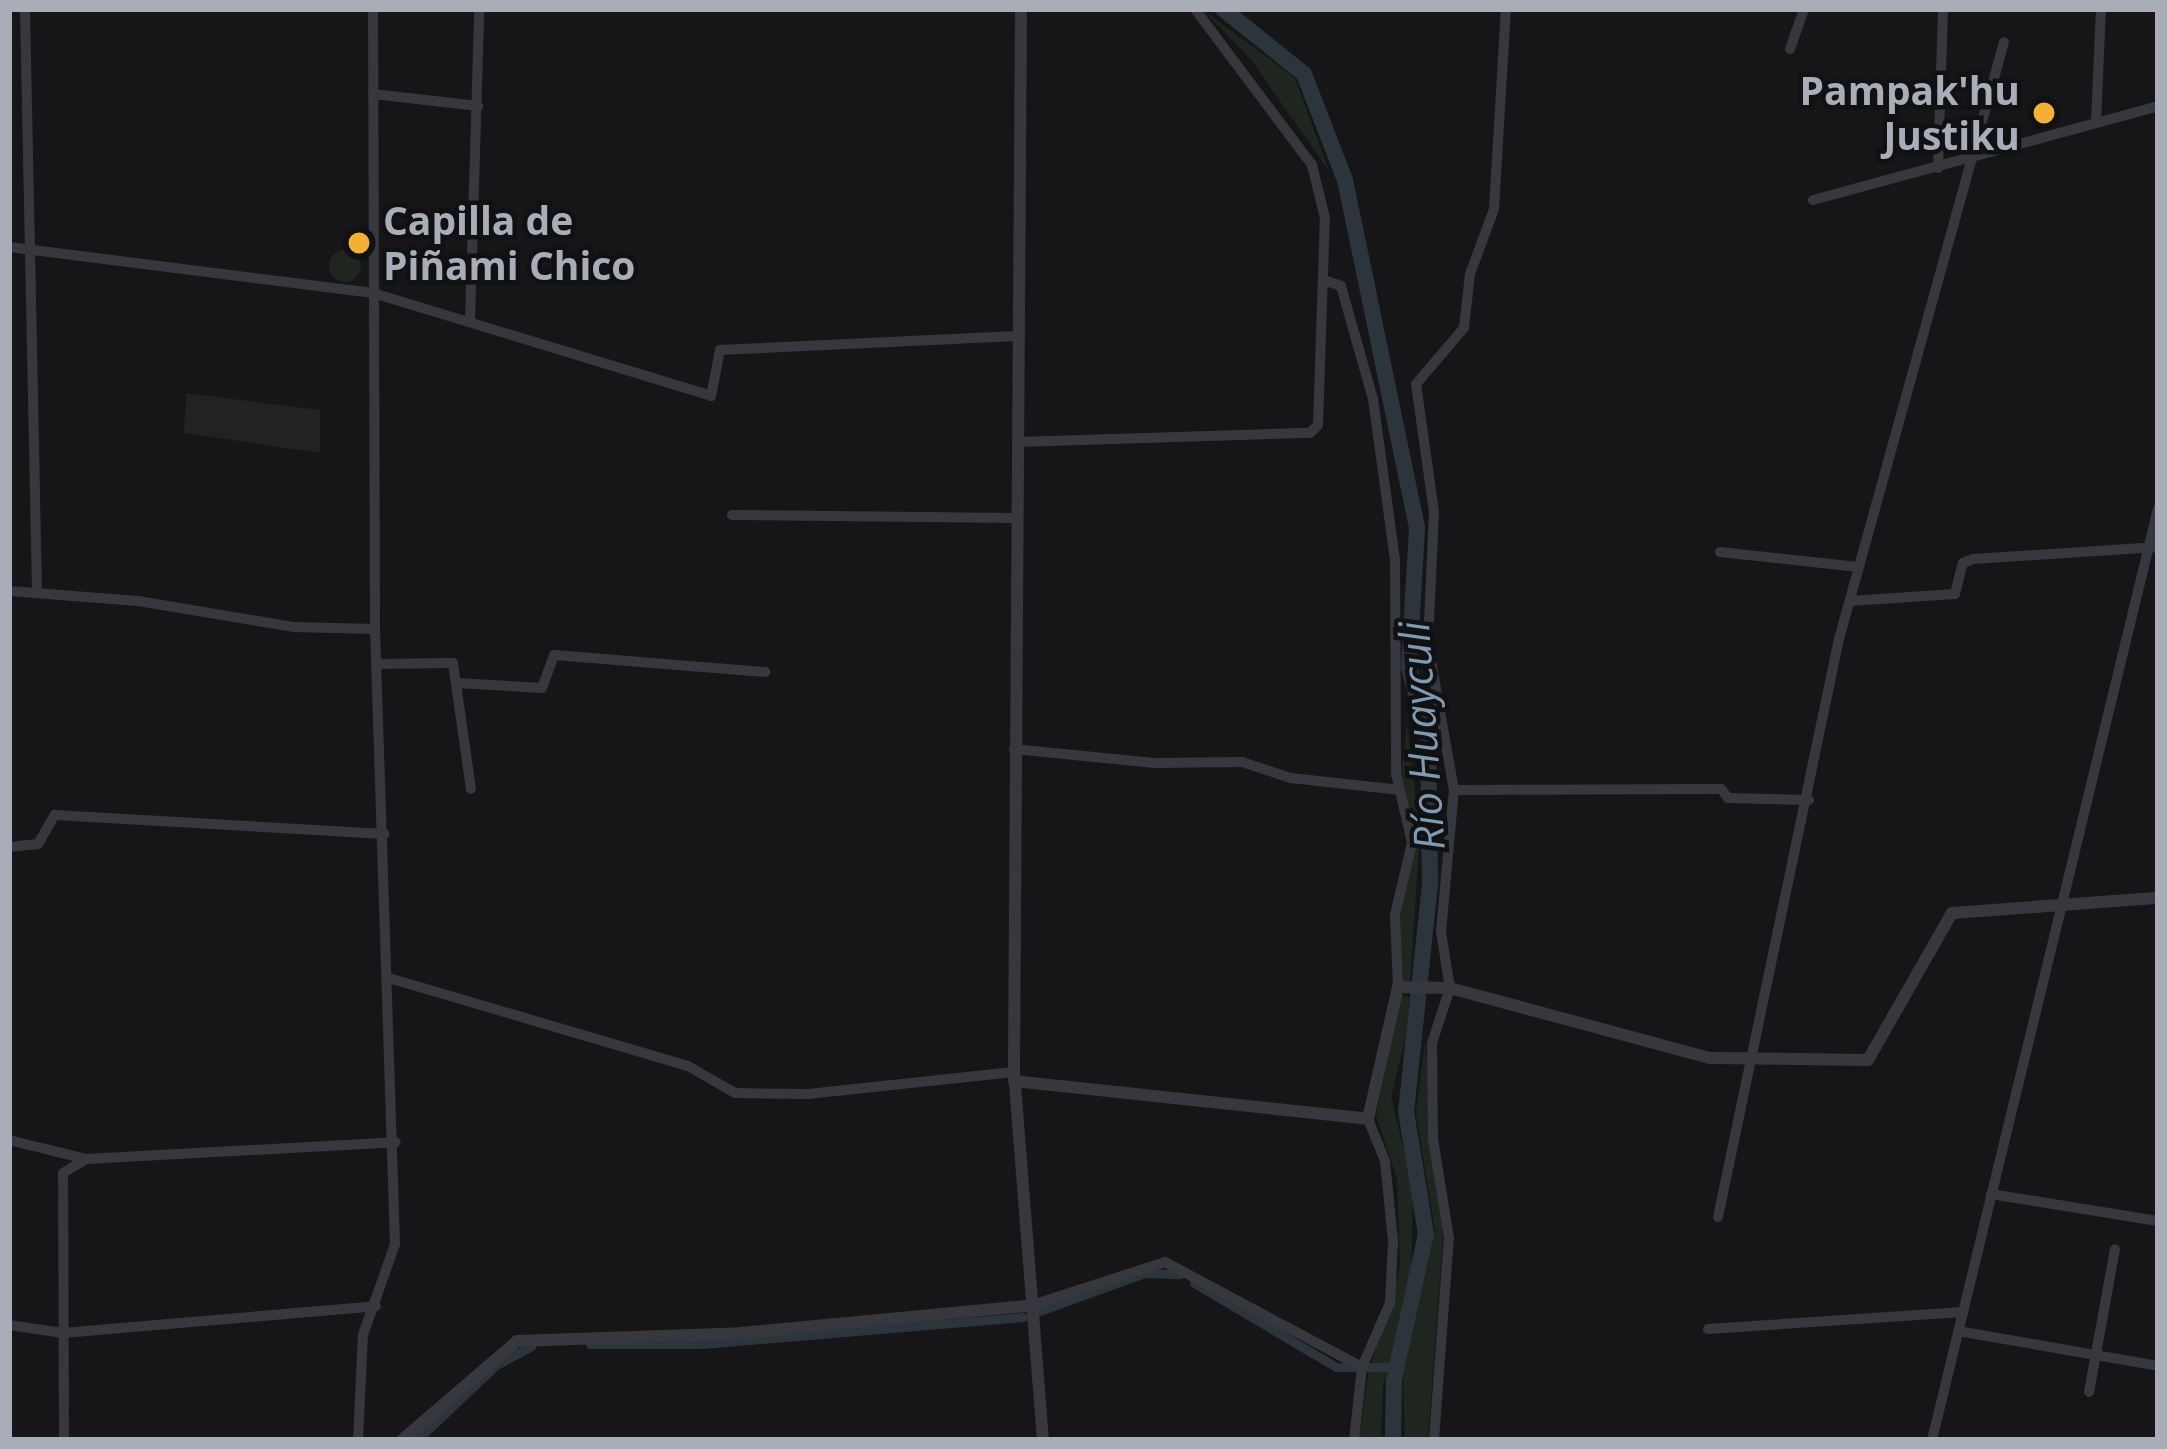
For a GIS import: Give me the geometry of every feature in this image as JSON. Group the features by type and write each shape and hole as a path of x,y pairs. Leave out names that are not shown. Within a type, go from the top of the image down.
{"street":[{"path":"25,9 38,592"},
{"path":"358,1440 363,1335 395,1244 375,629 373,9"},
{"path":"1021,9 1013,518 1014,1076 1043,1440"},
{"path":"1017,442 1310,433 1318,425 1325,218 1312,165 1195,9"},
{"path":"1434,1440 1449,1238 1433,1139 1432,1043 1445,988 1441,932 1454,790 1428,644 1434,512 1416,384 1463,328 1470,274 1493,208 1505,9"},
{"path":"1790,49 1804,9"},
{"path":"1937,168 1943,9"},
{"path":"2096,123 2102,9"},
{"path":"470,321 479,13"},
{"path":"1718,1217 1858,566 2004,43"},
{"path":"373,94 478,106"},
{"path":"1813,200 2158,106"},
{"path":"9,247 373,293 711,396 720,350 1017,336"},
{"path":"1323,280 1341,286 1373,399 1395,560 1400,790 1412,843 1395,915 1402,987 1368,1118 1385,1161 1394,1241 1390,1304 1362,1367 1354,1440"},
{"path":"1933,1440 2153,547 2158,509"},
{"path":"732,515 1013,518"},
{"path":"1850,601 1955,594 1964,563 1973,559 2153,547"},
{"path":"1720,552 1858,566"},
{"path":"9,591 293,627 375,629"},
{"path":"456,683 542,688 554,655 765,672"},
{"path":"376,664 453,663 471,789"},
{"path":"1014,749 1242,762 1291,778 1400,790"},
{"path":"1454,790 1721,789 1728,798 1809,800"},
{"path":"9,848 38,844 55,815 384,834"},
{"path":"1402,987 1445,988 1679,1051 1750,1060 1868,1060 1952,914 2158,898"},
{"path":"389,978 688,1066 735,1093 808,1094 1014,1076 1368,1118"},
{"path":"9,1140 86,1159 395,1142"},
{"path":"64,1440 63,1173 86,1159"},
{"path":"1991,1194 2158,1221"},
{"path":"2089,1392 2115,1249"},
{"path":"402,1440 495,1357 532,1340 741,1333 1029,1306 1165,1262 1362,1367"},
{"path":"9,1325 63,1333 376,1306"},
{"path":"1708,1329 1963,1312"},
{"path":"1958,1331 2158,1366"}],"shaded area":[{"path":"1202,9 1295,78 1329,171 1252,61"},
{"path":"345,250 357,254 361,266 357,278 345,282 333,278 329,266 333,254"},
{"path":"186,393 320,410 320,453 184,433"},
{"path":"1407,723 1420,833 1410,983 1403,982 1399,915 1416,842 1401,773"},
{"path":"1401,996 1409,997 1408,1027 1391,1097 1413,1187 1411,1285 1383,1386 1381,1440 1359,1440 1369,1370 1400,1268 1397,1179 1376,1115"},
{"path":"1425,1041 1443,1236 1428,1440 1405,1440 1403,1375 1435,1232 1416,1113"}],"waterway":[{"name":"Río Huayculi","path":"1223,9 1304,74 1345,180 1417,528 1409,667 1428,740 1430,884 1406,1111 1426,1234 1394,1380 1393,1440"},
{"path":"1037,1312 1145,1273 1180,1274"},
{"path":"1194,1283 1336,1367 1398,1367"},
{"path":"590,1344 702,1344 1023,1317"},
{"path":"417,1440 496,1365 531,1346"}],"place":[{"name":"Pampak'hu Justiku","path":"2044,113"},
{"name":"Capilla de Piñami Chico","path":"359,243"}]}
